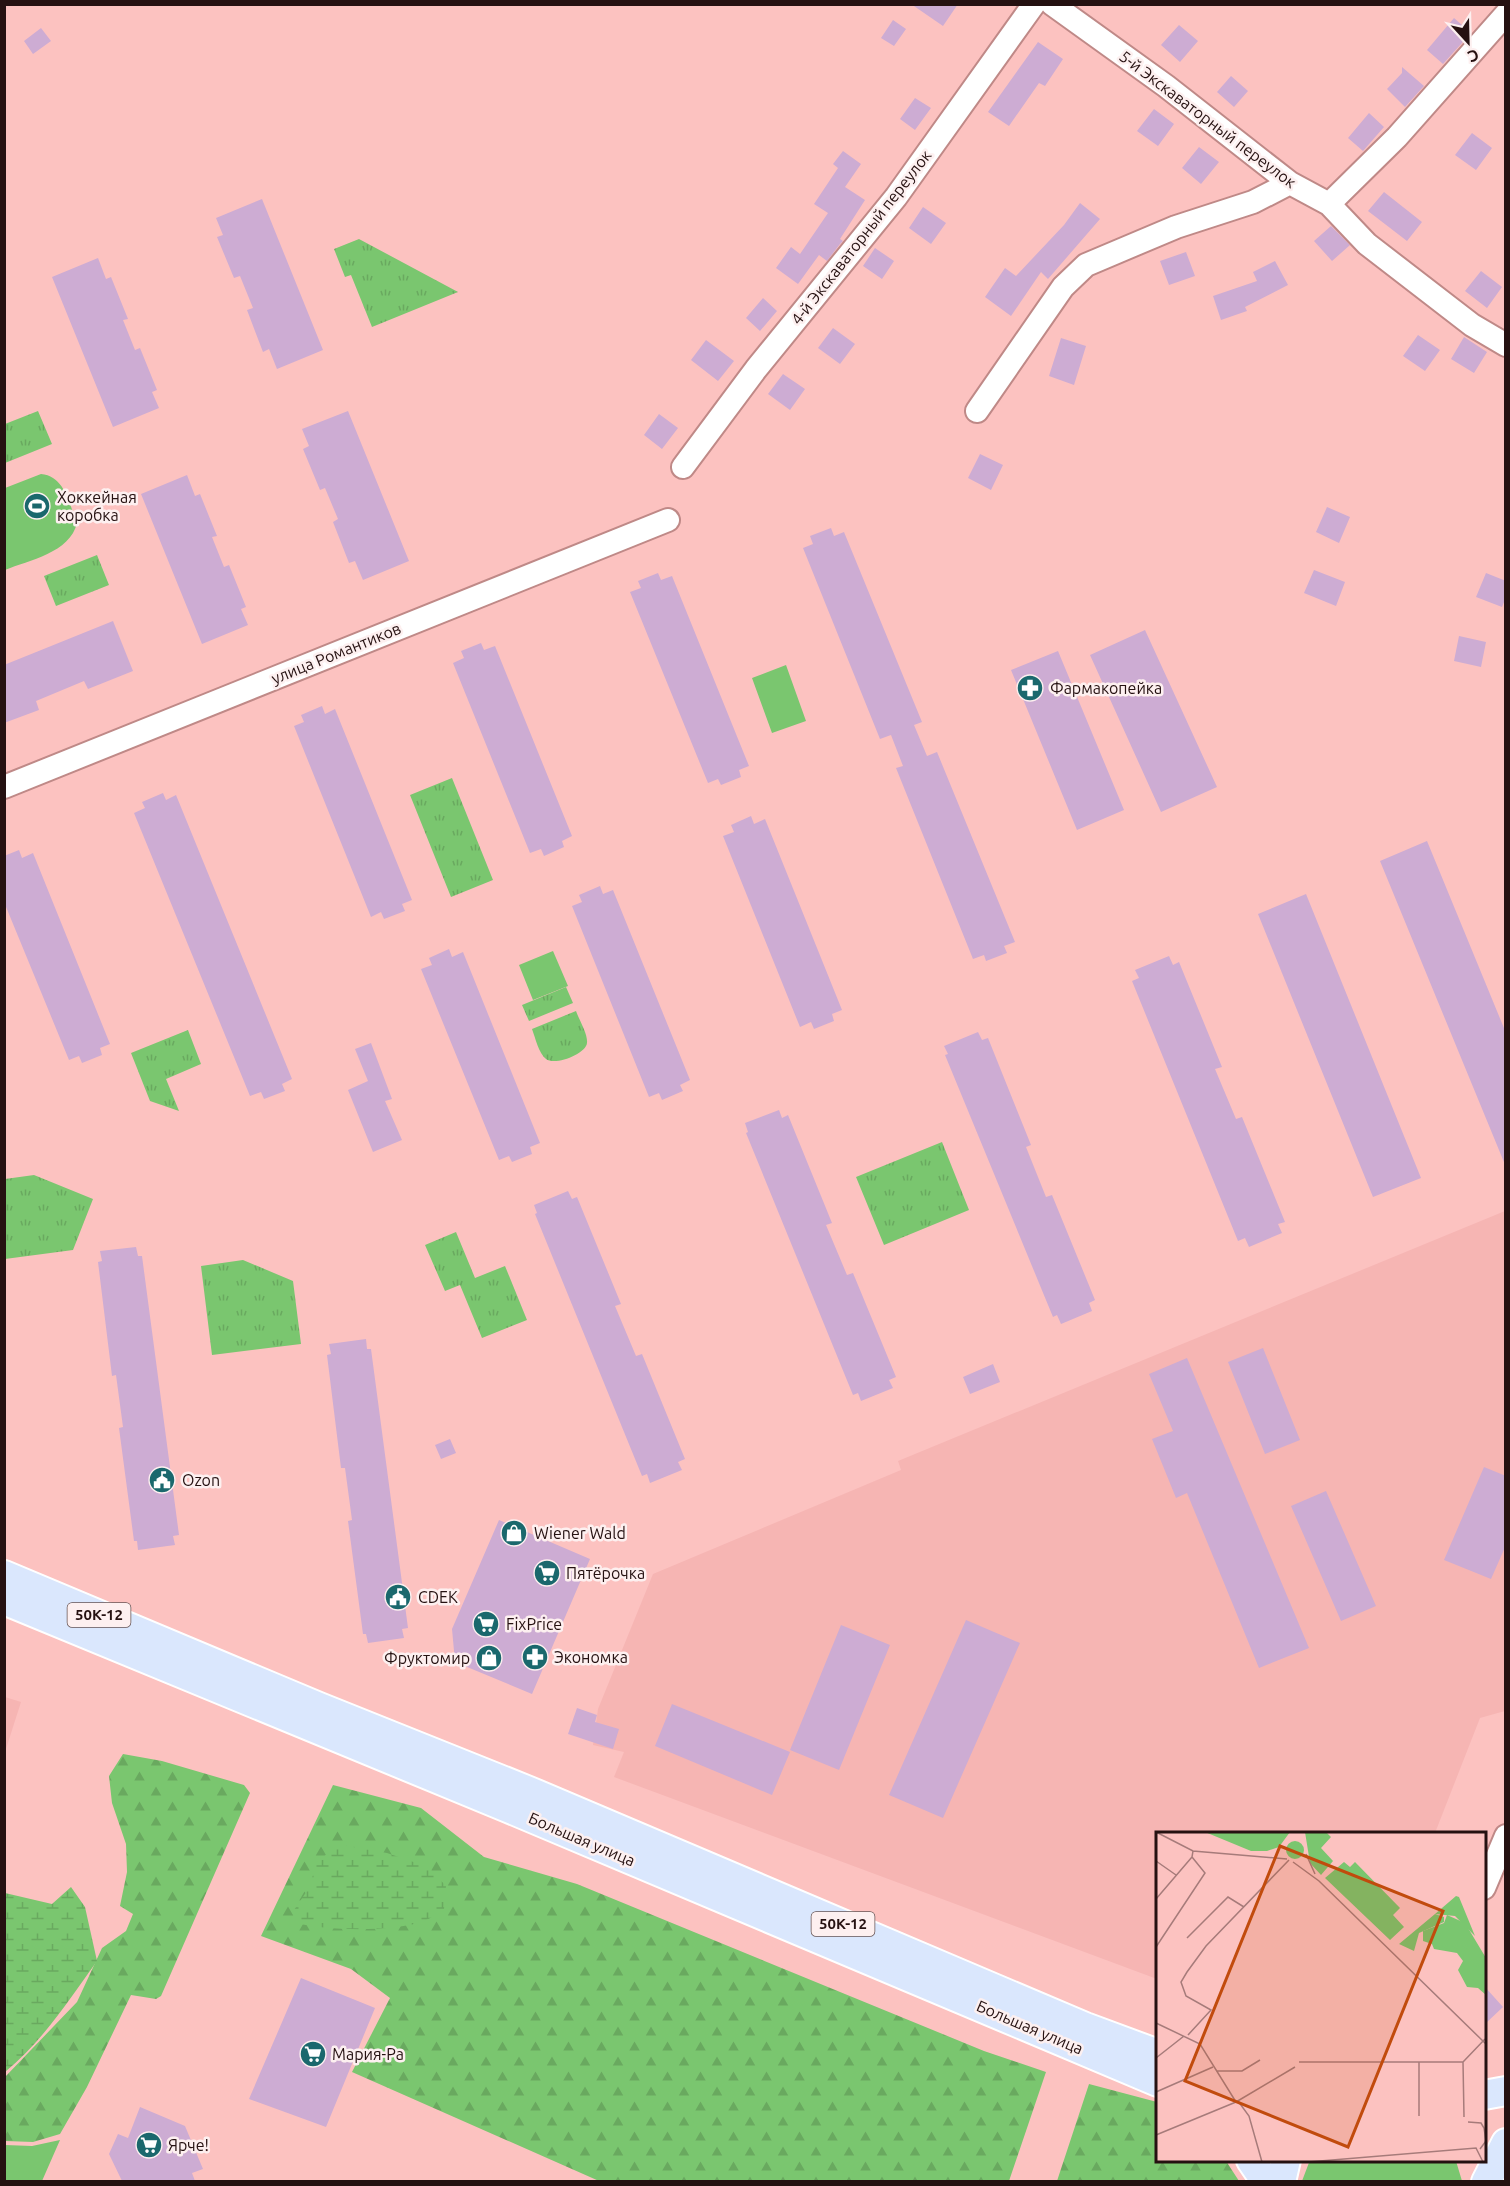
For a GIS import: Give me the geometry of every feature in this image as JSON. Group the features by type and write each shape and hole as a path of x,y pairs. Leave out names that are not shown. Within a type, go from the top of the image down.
{"main road":[{"name":"Большая улица","path":"4,1575 194,1654 315,1717 388,1734 1085,2027 1156,2053"},
{"name":"Большая улица","path":"4,1600 315,1717 1156,2081"},
{"path":"1486,2095 1506,2091"},
{"path":"1486,2181 1506,2142"},
{"path":"1252,2162 1266,2181"},
{"path":"1281,2181 1286,2162"},
{"path":"1475,2162 1480,2181"}],"street":[{"name":"5-й Экскаваторный переулок","path":"1052,4 1166,86 1290,183 1329,204 1367,244 1472,325 1506,345"},
{"name":"4-й Экскаваторный переулок","path":"683,467 756,369 896,197 1024,8"},
{"path":"1329,204 1397,136 1506,14"},
{"path":"977,411 1063,287 1086,265 1176,227 1253,202 1290,183"},
{"name":"улица Романтиков","path":"4,787 668,520"},
{"path":"1486,1886 1506,1836"}],"shaded area":[{"path":"1505,1211 1505,1711 1480,1718 1435,1832 1156,1832 1156,1979 614,1777 624,1752 593,1745 598,1709 653,1574 901,1470 898,1461"},
{"path":"4,1697 21,1702 5,1752"}],"green space":[{"path":"359,239 458,292 372,327 351,275 345,277 334,249"},
{"path":"38,411 52,444 5,463 5,424"},
{"name":"Хоккейная коробка","path":"41,474 49,476 61,485 77,523 66,542 57,548 36,559 5,570 5,488"},
{"path":"97,555 109,585 56,606 44,576"},
{"path":"786,665 806,721 772,733 752,678"},
{"path":"452,778 493,880 451,897 410,795"},
{"path":"553,951 568,986 533,1000 519,965"},
{"path":"566,987 573,1003 529,1021 522,1005"},
{"path":"576,1011 586,1035 585,1047 570,1058 556,1061 546,1059 539,1049 532,1029"},
{"path":"188,1030 201,1064 166,1079 179,1111 150,1101 131,1053"},
{"path":"942,1142 969,1210 884,1245 856,1177"},
{"path":"34,1175 93,1199 73,1250 5,1259 5,1179"},
{"path":"456,1232 475,1278 505,1266 527,1320 482,1338 460,1285 445,1291 425,1245"},
{"path":"243,1260 293,1281 301,1344 212,1355 201,1266"},
{"path":"123,1754 162,1761 244,1785 250,1793 161,1996 156,1999 131,1995 87,2087 60,2134 33,2142 5,2141 5,2077 77,2002 102,1948 126,1931 133,1914 120,1906 127,1872 126,1844 112,1803 109,1776"},
{"path":"333,1785 421,1808 484,1857 577,1884 984,2051 1046,2072 1009,2181 599,2181 352,2072 390,1998 351,1969 261,1936"},
{"path":"336,1844 387,1853 428,1867 446,1886 444,1909 424,1921 411,1925 379,1929 325,1928 297,1923 294,1910 309,1888 316,1865"},
{"path":"71,1887 85,1907 97,1961 43,2034 5,2072 5,1893 52,1904"},
{"path":"1089,2084 1156,2102 1156,2162 1227,2162 1239,2181 1057,2181"},
{"path":"60,2140 42,2181 5,2181 5,2145 32,2146"},
{"path":"1309,2162 1456,2162 1462,2181 1302,2181"}],"building":[{"path":"911,4 958,4 943,26"},
{"path":"1454,18 1471,33 1443,64 1427,50"},
{"path":"893,20 906,29 894,46 881,38"},
{"path":"1179,25 1198,41 1180,62 1161,45"},
{"path":"41,28 51,41 33,54 24,41"},
{"path":"1038,42 1063,59 1045,86 1039,83 1009,126 988,112"},
{"path":"1402,67 1424,86 1405,107 1387,89 1402,73"},
{"path":"1231,76 1248,91 1234,107 1217,92"},
{"path":"915,98 931,108 915,130 900,119"},
{"path":"1154,109 1174,124 1158,146 1137,131"},
{"path":"1369,113 1384,127 1363,151 1348,138"},
{"path":"1472,133 1492,148 1476,170 1455,155"},
{"path":"1199,147 1219,162 1201,184 1182,168"},
{"path":"843,151 861,164 845,187 865,200 840,239 843,241 827,261 819,255 798,284 776,268 791,247 800,254 828,213 814,204 838,168 833,164"},
{"path":"1384,192 1422,222 1407,241 1368,211"},
{"path":"262,199 323,350 277,369 269,349 263,352 247,310 253,308 240,276 234,278 217,237 223,235 216,218"},
{"path":"1080,203 1100,219 1048,279 1041,272 1011,316 985,297 1005,268 1016,276 1064,225"},
{"path":"923,207 946,223 931,244 909,228"},
{"path":"1331,226 1350,245 1332,261 1314,241"},
{"path":"875,248 894,261 882,279 863,266"},
{"path":"1186,252 1195,276 1169,285 1160,261"},
{"path":"98,258 106,279 111,277 128,319 123,320 135,350 140,348 157,390 152,392 159,408 113,427 52,277"},
{"path":"1275,261 1288,285 1245,307 1247,311 1221,320 1213,296 1257,281 1253,272"},
{"path":"1481,271 1502,287 1487,308 1465,291"},
{"path":"763,298 777,311 760,331 746,318"},
{"path":"833,328 855,344 840,364 818,348"},
{"path":"1418,335 1440,350 1425,371 1403,356"},
{"path":"1464,337 1487,352 1474,373 1451,359"},
{"path":"1061,338 1086,346 1074,385 1049,376"},
{"path":"706,340 734,361 718,381 691,360"},
{"path":"783,374 805,389 790,410 768,394"},
{"path":"348,411 409,561 363,580 355,561 349,563 333,522 338,519 325,488 320,490 303,449 309,446 302,429"},
{"path":"659,414 678,428 662,449 644,435"},
{"path":"980,454 1003,465 991,490 968,478"},
{"path":"187,475 195,496 200,494 217,536 212,537 224,567 229,565 246,607 241,609 248,625 202,644 141,494"},
{"path":"1327,507 1350,517 1339,543 1316,532"},
{"path":"831,528 834,536 844,532 922,722 914,725 927,756 937,752 1015,942 1004,946 1007,953 986,961 984,955 973,959 896,768 903,766 891,735 880,739 803,548 813,544 810,536"},
{"path":"1314,570 1345,582 1336,606 1304,593"},
{"path":"658,573 661,580 672,576 749,766 739,770 741,777 721,785 718,779 708,783 630,592 641,588 638,581"},
{"path":"1486,573 1506,581 1506,597 1502,607 1476,597"},
{"path":"113,621 133,671 88,689 84,681 36,701 39,710 4,723 4,665"},
{"path":"1145,630 1217,787 1161,812 1090,655"},
{"path":"1459,636 1486,642 1481,667 1454,661"},
{"path":"481,643 484,650 495,646 572,836 562,841 564,847 544,856 541,849 530,853 453,663 464,658 461,651"},
{"path":"1058,651 1124,810 1077,830 1011,670"},
{"path":"322,706 325,714 335,709 412,900 402,904 405,911 384,919 381,912 371,917 294,726 304,722 301,715"},
{"path":"163,793 166,800 176,795 292,1079 282,1084 285,1091 264,1099 261,1092 250,1096 134,813 145,808 142,802"},
{"path":"751,816 754,824 765,819 842,1010 832,1014 834,1021 814,1029 811,1022 800,1027 723,836 734,832 731,825"},
{"path":"1427,841 1506,1033 1506,1167 1380,861"},
{"path":"19,850 22,858 33,853 110,1044 100,1048 102,1055 82,1063 79,1056 69,1060 4,902 4,856"},
{"path":"600,886 603,894 613,890 690,1080 680,1085 683,1091 662,1100 659,1093 649,1097 572,906 582,902 579,895"},
{"path":"1306,894 1421,1178 1373,1197 1258,914"},
{"path":"449,949 452,957 463,952 540,1143 530,1147 532,1154 512,1162 509,1156 499,1160 421,969 432,965 429,958"},
{"path":"1169,956 1173,965 1179,962 1222,1067 1215,1069 1236,1119 1242,1117 1285,1222 1278,1224 1282,1233 1249,1247 1245,1238 1238,1241 1132,981 1139,978 1135,970"},
{"path":"978,1032 982,1040 988,1038 1031,1145 1026,1147 1046,1197 1052,1195 1095,1300 1089,1303 1092,1311 1061,1324 1057,1315 1053,1317 945,1055 948,1054 944,1046"},
{"path":"371,1043 392,1099 385,1101 402,1140 373,1152 348,1090 368,1081 355,1049"},
{"path":"779,1110 782,1118 788,1115 832,1223 826,1225 847,1275 853,1273 896,1377 889,1380 893,1388 861,1401 858,1393 853,1395 746,1133 748,1132 745,1123"},
{"path":"568,1191 572,1199 577,1197 621,1304 615,1306 636,1356 642,1354 685,1459 678,1462 682,1470 650,1483 647,1474 642,1476 535,1214 537,1213 534,1205"},
{"path":"136,1247 138,1256 142,1256 179,1535 173,1536 175,1545 138,1550 137,1541 134,1541 119,1428 123,1427 116,1375 112,1376 98,1262 102,1261 100,1251"},
{"path":"366,1339 367,1349 371,1349 408,1628 402,1629 404,1638 368,1643 366,1634 363,1634 348,1521 352,1520 345,1468 341,1468 327,1355 331,1354 329,1344"},
{"path":"1263,1348 1300,1440 1265,1454 1228,1362"},
{"path":"1187,1358 1309,1648 1259,1668 1187,1493 1176,1498 1152,1439 1173,1431 1149,1374"},
{"path":"993,1364 1000,1382 970,1394 963,1377"},
{"path":"450,1439 456,1453 441,1459 435,1445"},
{"path":"1484,1467 1506,1476 1506,1545 1491,1579 1444,1560"},
{"path":"1326,1491 1376,1606 1341,1621 1291,1506"},
{"path":"499,1520 590,1559 532,1694 455,1662 452,1629"},
{"path":"966,1620 1020,1643 943,1818 889,1795"},
{"path":"841,1625 890,1645 839,1770 790,1750"},
{"path":"672,1704 790,1752 772,1795 655,1746"},
{"path":"577,1708 597,1715 595,1722 619,1729 613,1749 568,1734"},
{"name":"Мария-Ра","path":"301,1978 375,2008 326,2127 249,2099"},
{"path":"1486,1988 1503,2007 1486,2023"},
{"path":"140,2107 185,2126 203,2169 192,2173 195,2181 122,2181 109,2154 118,2134 128,2138"}],"place":[{"name":"Хоккейная коробка","path":"37,506"},
{"name":"Фармакопейка","path":"1030,688"},
{"name":"Ozon","path":"162,1480"},
{"name":"Wiener Wald","path":"514,1533"},
{"name":"Пятёрочка","path":"547,1573"},
{"name":"CDEK","path":"398,1597"},
{"name":"FixPrice","path":"486,1624"},
{"name":"Экономка","path":"535,1657"},
{"name":"Фруктомир","path":"489,1658"},
{"name":"Мария-Ра","path":"313,2054"},
{"name":"Ярче!","path":"149,2145"}]}
